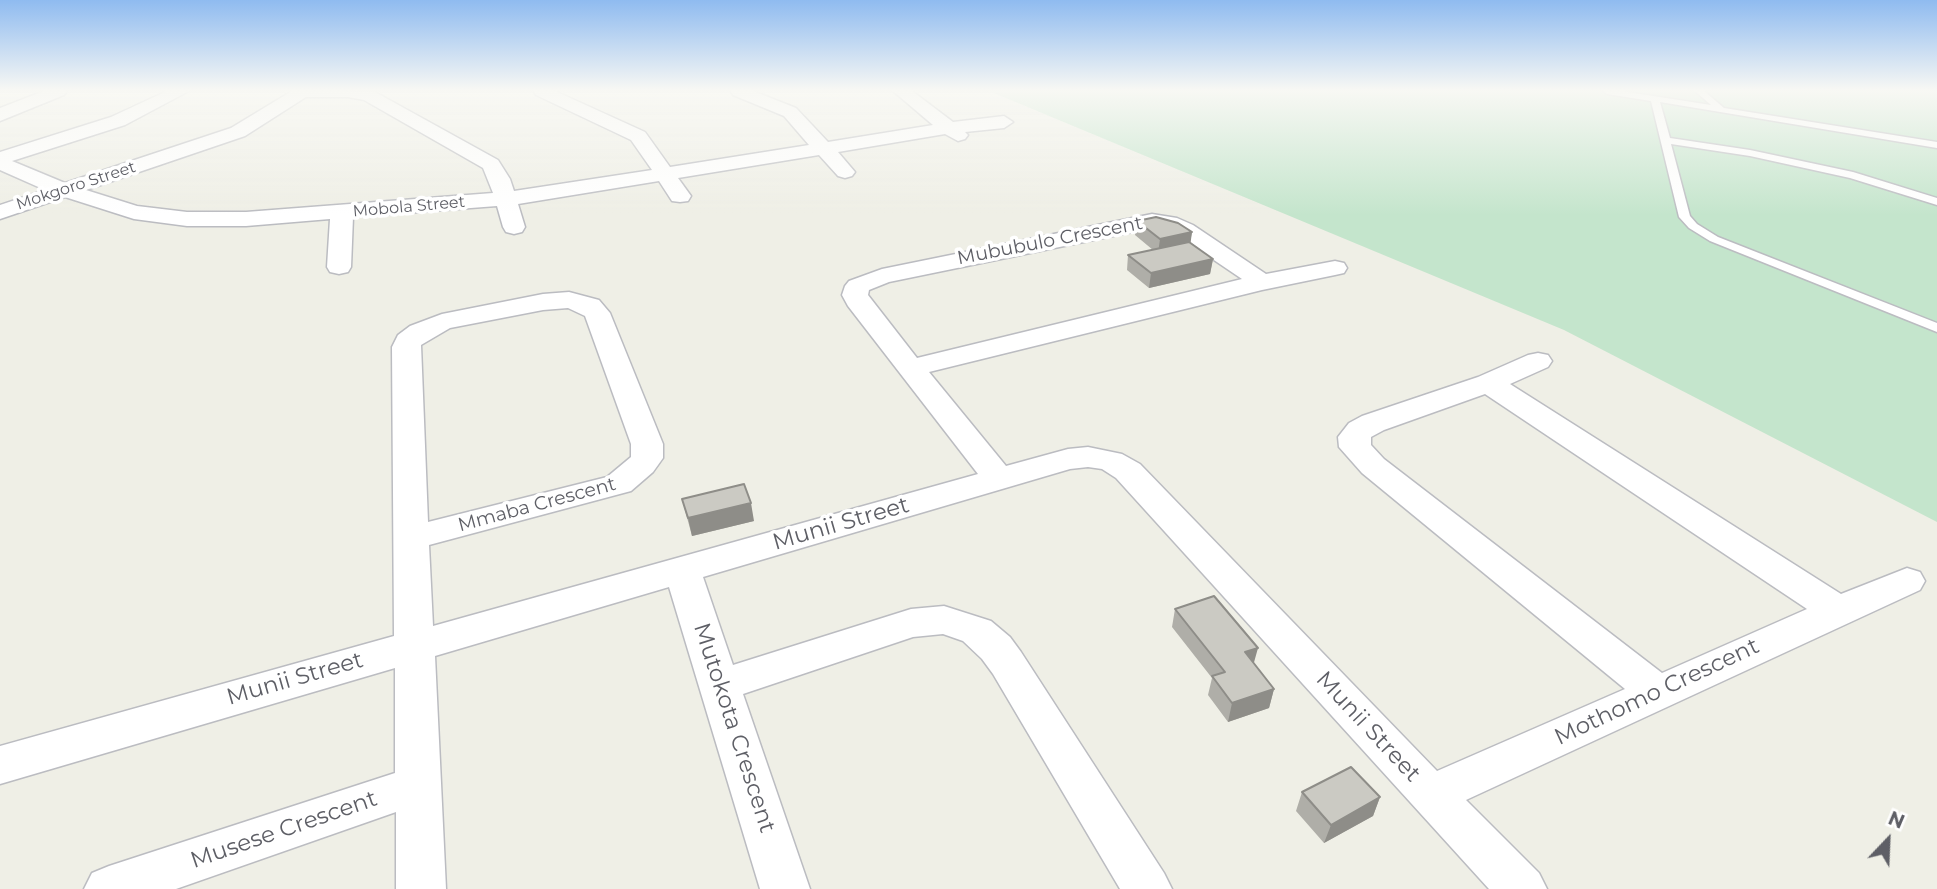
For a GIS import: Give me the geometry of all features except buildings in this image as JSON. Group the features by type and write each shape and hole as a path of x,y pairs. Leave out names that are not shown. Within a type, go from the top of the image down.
{"street":[{"path":"0,161 84,132"},
{"name":"Mokgoro Street","path":"0,212 237,132"},
{"path":"435,132 491,164 500,179 514,227"},
{"path":"631,132 638,136 680,196"},
{"path":"808,132 845,172"},
{"name":"Mobola Street","path":"0,161 64,190 134,212 187,219 246,219 505,199 664,176 923,132"},
{"path":"956,132 973,146"},
{"path":"339,267 342,213"},
{"name":"Mububulo Crescent","path":"999,479 857,301 855,289 864,282 963,258 1152,221 1169,223 1185,230 1262,282"},
{"path":"910,368 1262,282 1335,268"},
{"name":"Mmaba Crescent","path":"412,538 619,484 642,465 647,458 647,444 597,313 590,306 569,300 543,302 442,323 420,332 408,341 414,644"},
{"path":"1538,361 1488,383 1373,423 1354,437 1355,447 1373,466 1657,692"},
{"path":"1488,383 1838,611"},
{"name":"Munii Street","path":"0,765 414,644 1079,457 1111,461 1128,471 1522,889"},
{"name":"Mutokota Crescent","path":"682,568 785,889"},
{"name":"Mothomo Crescent","path":"1431,795 1907,581"},
{"path":"721,685 927,620 961,624 987,639 1007,663 1147,889"},
{"path":"414,644 421,889"},
{"name":"Musese Crescent","path":"109,889 419,785"}],"lane":[{"path":"1664,132 1685,217 1693,226 1714,239 1937,328"},
{"path":"1862,132 1937,145"},
{"path":"1666,140 1750,153 1853,175 1937,202"}],"green space":[{"path":"1089,132 1937,132 1937,522 1564,330"}]}
